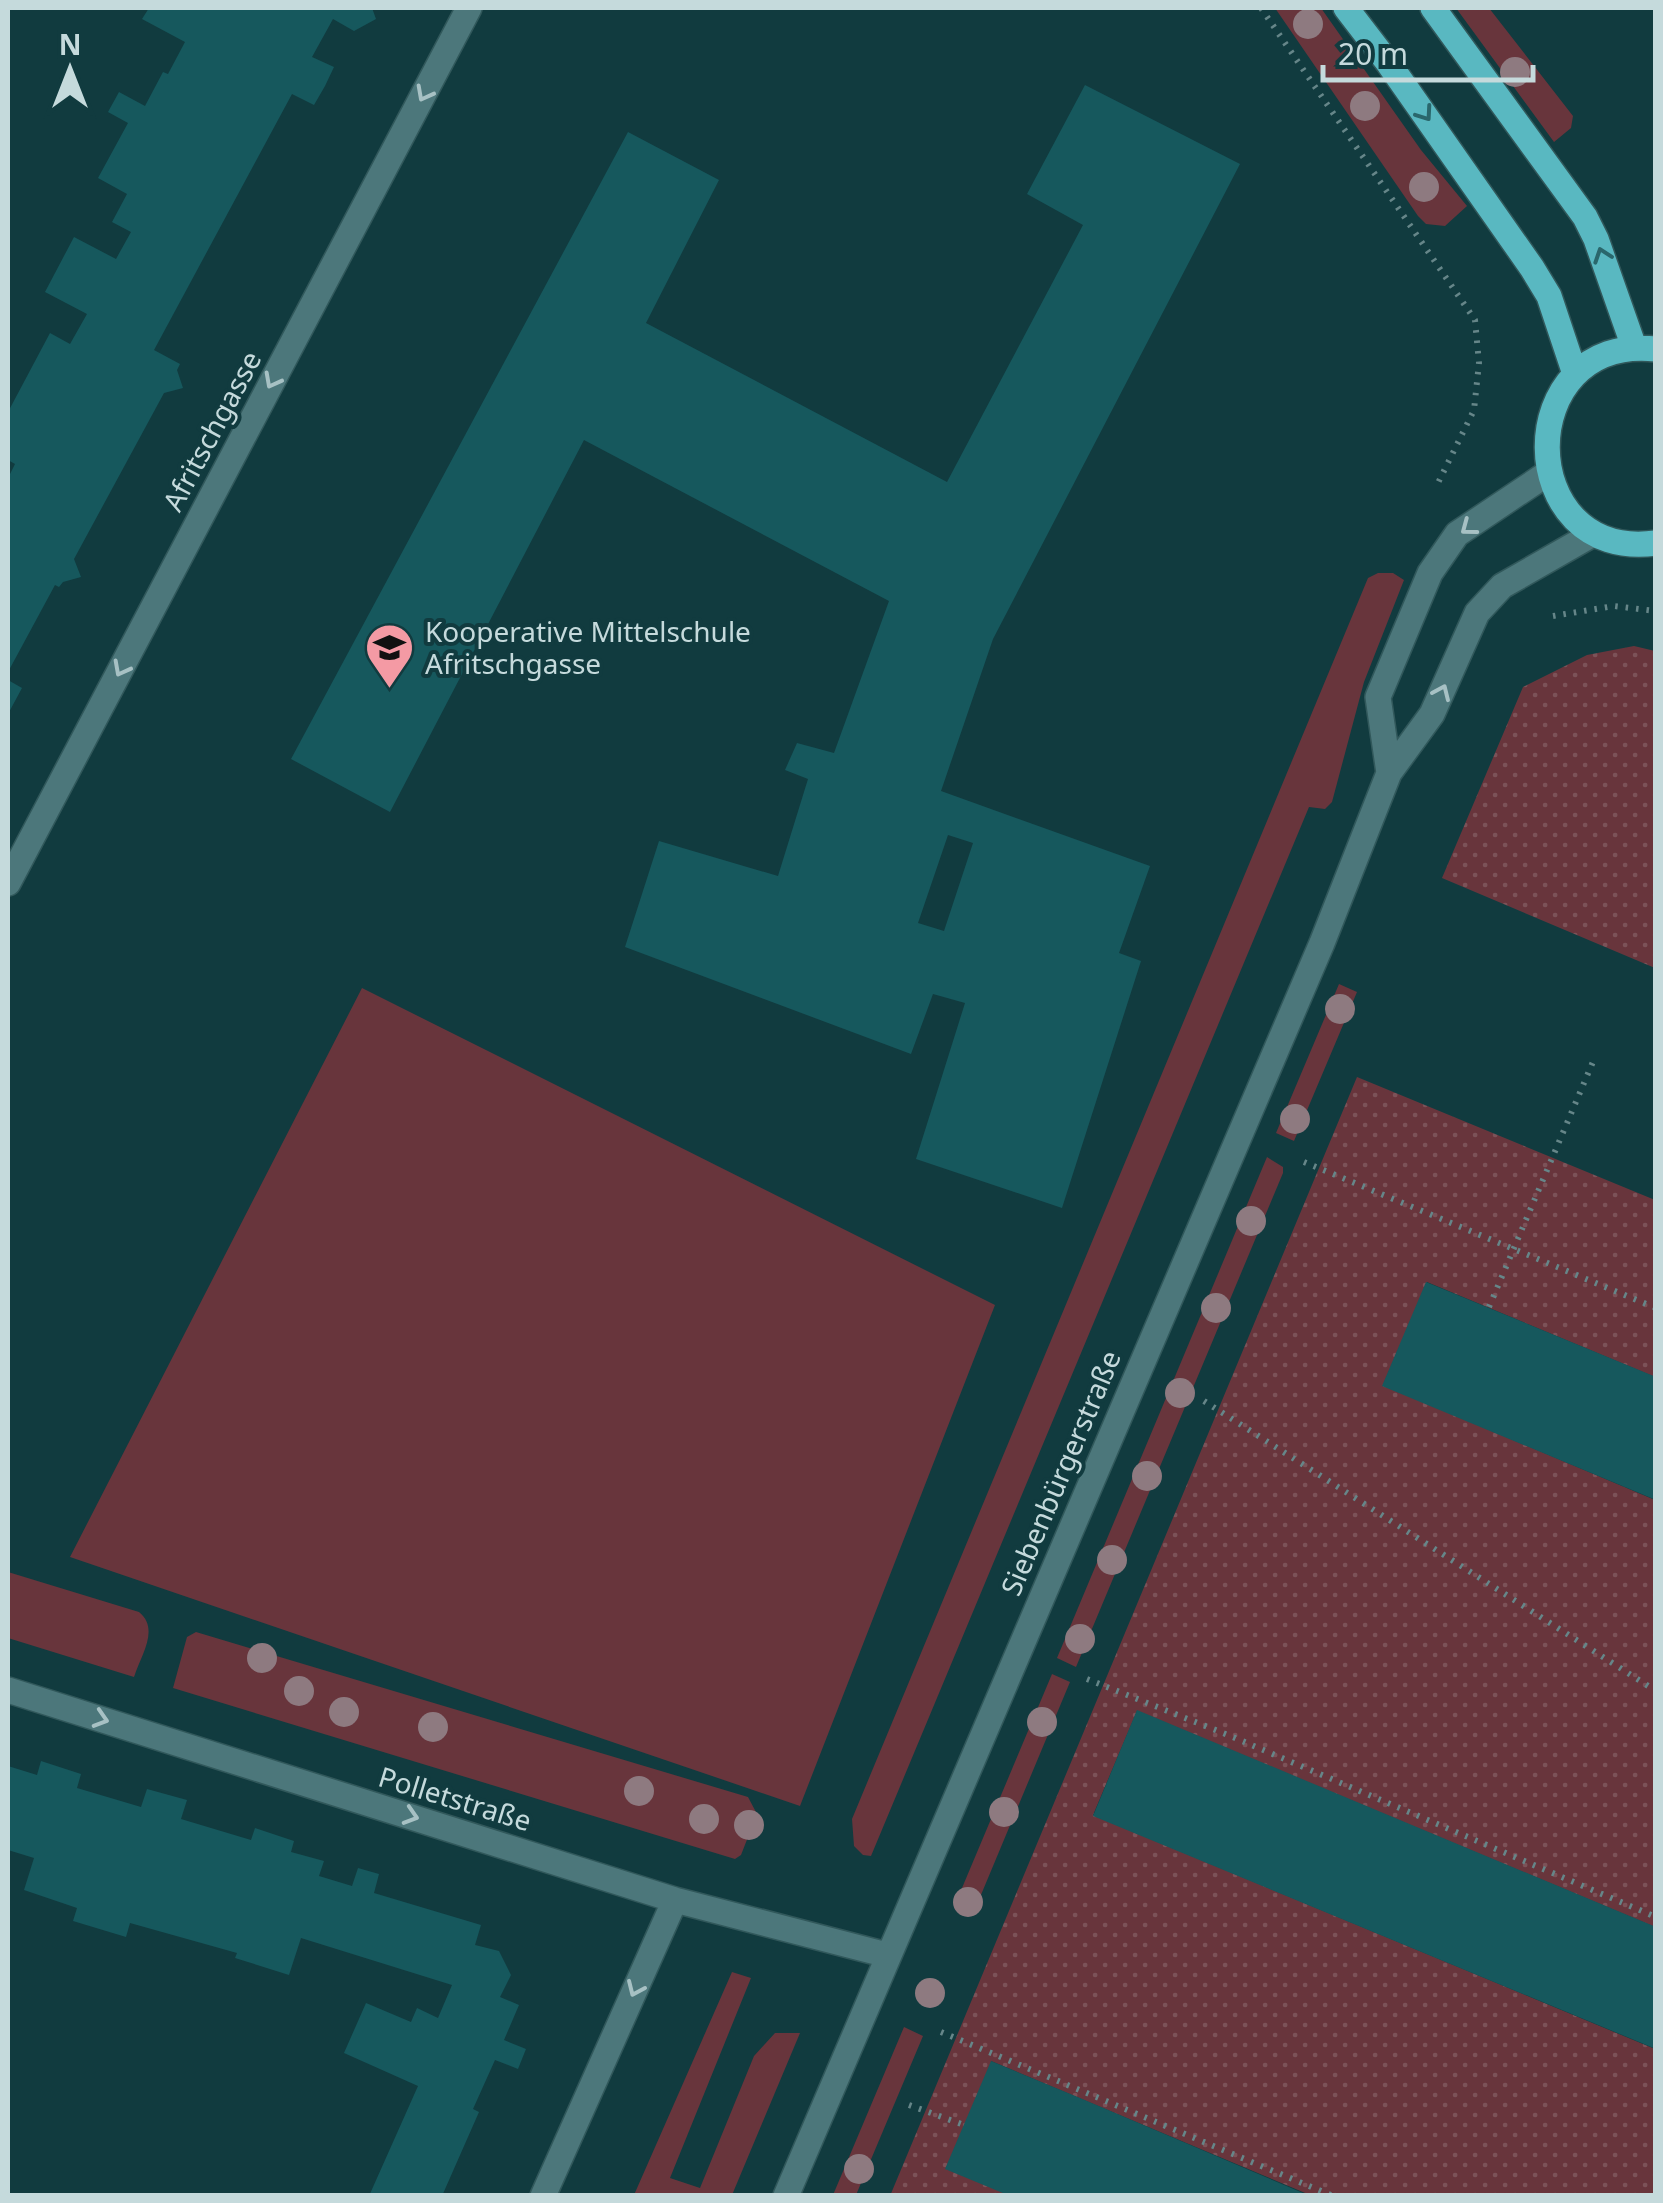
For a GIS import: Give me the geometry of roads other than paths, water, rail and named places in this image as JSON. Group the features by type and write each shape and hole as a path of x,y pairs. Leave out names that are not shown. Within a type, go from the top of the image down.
{"main road":[{"path":"1346,8 1390,64 1532,268 1549,296 1575,374"},
{"path":"1433,8 1584,217 1645,348 1602,355 1575,374 1552,406 1544,446 1548,473 1566,510 1593,534 1636,545 1656,542"}],"street":[{"name":"Afritschgasse","path":"8,883 469,8"},
{"name":"Siebenbürgerstraße","path":"1389,773 1378,697 1430,574 1458,534 1548,473"},
{"name":"Siebenbürgerstraße","path":"786,2196 1322,943 1389,773 1432,714 1477,613 1502,586 1593,534"},
{"name":"Polletstraße","path":"8,1690 675,1900 887,1955"},
{"path":"543,2196 675,1900"}],"place":[{"name":"Kooperative Mittelschule Afritschgasse","path":"390,690"}]}
